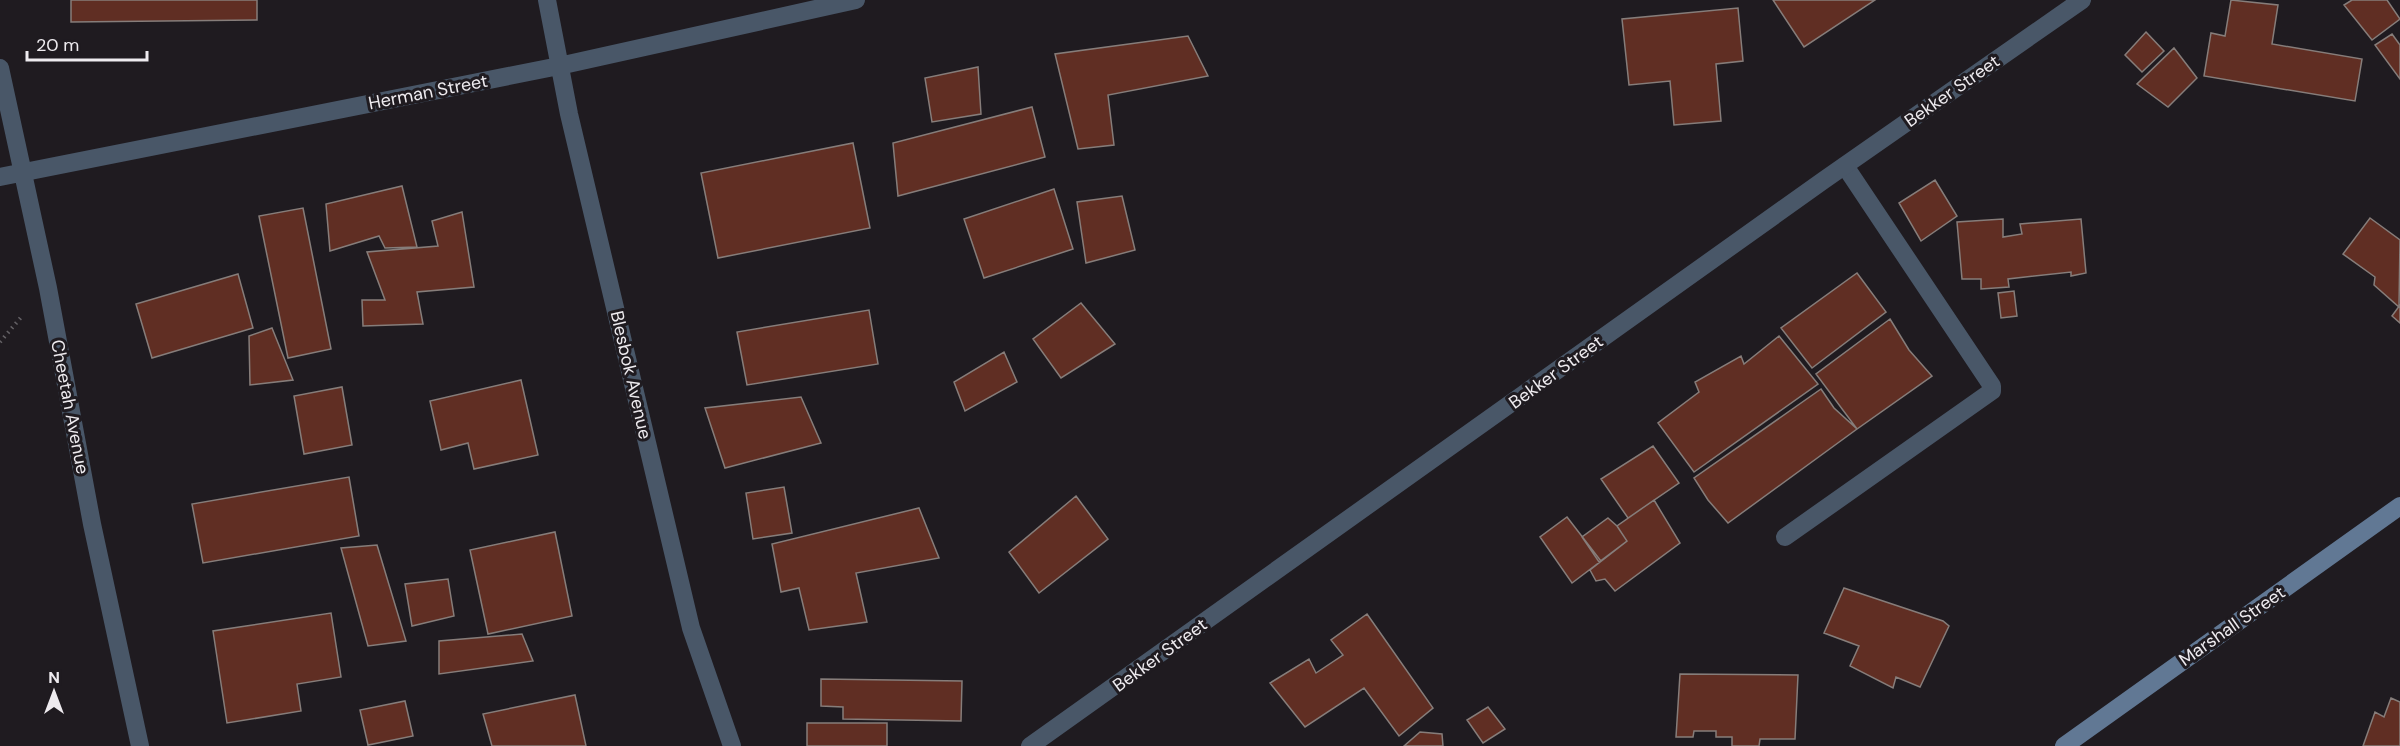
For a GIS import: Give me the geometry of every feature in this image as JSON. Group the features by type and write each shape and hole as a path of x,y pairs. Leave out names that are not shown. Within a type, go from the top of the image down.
{"street":[{"name":"Blesbok Avenue","path":"547,0 559,66 692,628 732,746"},
{"name":"Herman Street","path":"0,177 559,66 856,0"},
{"name":"Bekker Street","path":"1030,746 2082,0"},
{"name":"Cheetah Avenue","path":"0,68 48,288 92,524 140,746"},
{"path":"1785,537 1992,392 1992,386 1845,166"},
{"name":"Marshall Street","path":"2064,746 2400,506"}],"building":[{"path":"71,0 257,0 257,20 71,22"},
{"path":"1773,0 1875,0 1804,47"},
{"path":"2231,0 2278,5 2272,44 2362,59 2355,101 2204,76 2211,33 2225,36"},
{"path":"2352,0 2387,0 2400,19 2372,40 2344,5"},
{"path":"1738,8 1743,61 1716,64 1721,121 1674,125 1670,81 1629,85 1622,19"},
{"path":"2146,32 2164,51 2142,72 2125,55"},
{"path":"2392,34 2400,45 2400,79 2375,45"},
{"path":"1188,36 1208,76 1108,95 1114,145 1078,149 1055,54"},
{"path":"2174,48 2197,78 2168,107 2137,84"},
{"path":"978,67 981,114 932,122 925,78"},
{"path":"1032,107 1045,157 898,196 893,143"},
{"path":"853,143 870,228 718,258 701,173"},
{"path":"1935,180 1957,216 1921,241 1899,203"},
{"path":"402,186 417,247 385,248 379,236 330,251 326,204"},
{"path":"1054,189 1073,249 984,278 964,219"},
{"path":"1122,196 1135,250 1086,263 1077,202"},
{"path":"303,208 331,349 288,358 259,216"},
{"path":"462,212 474,287 417,292 423,324 363,326 362,300 385,300 367,252 438,246 432,221"},
{"path":"2370,218 2400,240 2399,307 2374,285 2375,277 2343,254"},
{"path":"2003,219 2003,237 2022,234 2020,224 2081,219 2086,273 2071,276 2071,272 2008,279 2009,287 1981,289 1981,279 1962,279 1957,222"},
{"path":"1857,273 1886,312 1812,368 1781,328"},
{"path":"238,274 253,328 152,358 136,304"},
{"path":"2014,291 2017,316 2001,318 1998,293"},
{"path":"1081,303 1115,344 1061,378 1033,339"},
{"path":"2400,305 2400,323 2392,316"},
{"path":"869,310 878,364 747,385 737,332"},
{"path":"1890,319 1909,350 1932,376 1857,429 1816,374"},
{"path":"272,328 293,380 250,385 249,336"},
{"path":"1779,336 1818,384 1694,472 1658,423 1699,392 1695,382 1741,356 1744,364"},
{"path":"1004,352 1017,382 965,411 954,382"},
{"path":"521,380 538,455 474,469 468,443 441,450 430,401"},
{"path":"342,387 352,445 304,454 294,396"},
{"path":"1821,389 1834,408 1857,429 1728,523 1708,500 1694,478"},
{"path":"801,397 821,443 725,468 705,408"},
{"path":"1653,446 1679,483 1628,518 1601,479"},
{"path":"349,477 359,536 203,563 192,504"},
{"path":"784,487 792,533 753,539 746,493"},
{"path":"1076,496 1108,539 1039,593 1009,552"},
{"path":"1654,500 1680,543 1615,591 1605,579 1596,581 1590,570 1627,541 1617,526"},
{"path":"919,508 939,558 856,573 867,622 809,630 799,588 781,592 772,544"},
{"path":"1567,517 1601,561 1572,583 1540,537"},
{"path":"1608,518 1617,526 1627,541 1599,562 1582,537"},
{"path":"555,532 572,616 488,634 470,550"},
{"path":"377,545 406,641 368,646 341,548"},
{"path":"448,579 454,616 412,626 405,584"},
{"path":"1844,588 1943,621 1949,626 1920,687 1896,677 1893,688 1850,666 1859,646 1824,633"},
{"path":"331,613 341,677 297,684 301,711 227,723 213,631"},
{"path":"1367,614 1433,708 1399,736 1364,688 1305,727 1270,683 1309,659 1316,673 1343,655 1331,640"},
{"path":"522,634 533,661 439,674 439,641"},
{"path":"1680,674 1798,675 1795,739 1760,739 1759,746 1732,746 1732,737 1716,737 1716,731 1694,731 1693,737 1676,737"},
{"path":"821,679 962,681 961,721 843,719 843,707 821,706"},
{"path":"575,695 586,746 492,746 483,714"},
{"path":"2391,698 2400,702 2400,746 2363,746 2375,712 2384,717"},
{"path":"405,701 413,736 368,745 360,710"},
{"path":"1488,707 1505,729 1483,743 1467,720"},
{"path":"807,723 887,723 887,746 807,746"},
{"path":"1420,732 1442,734 1443,746 1404,746"}]}
